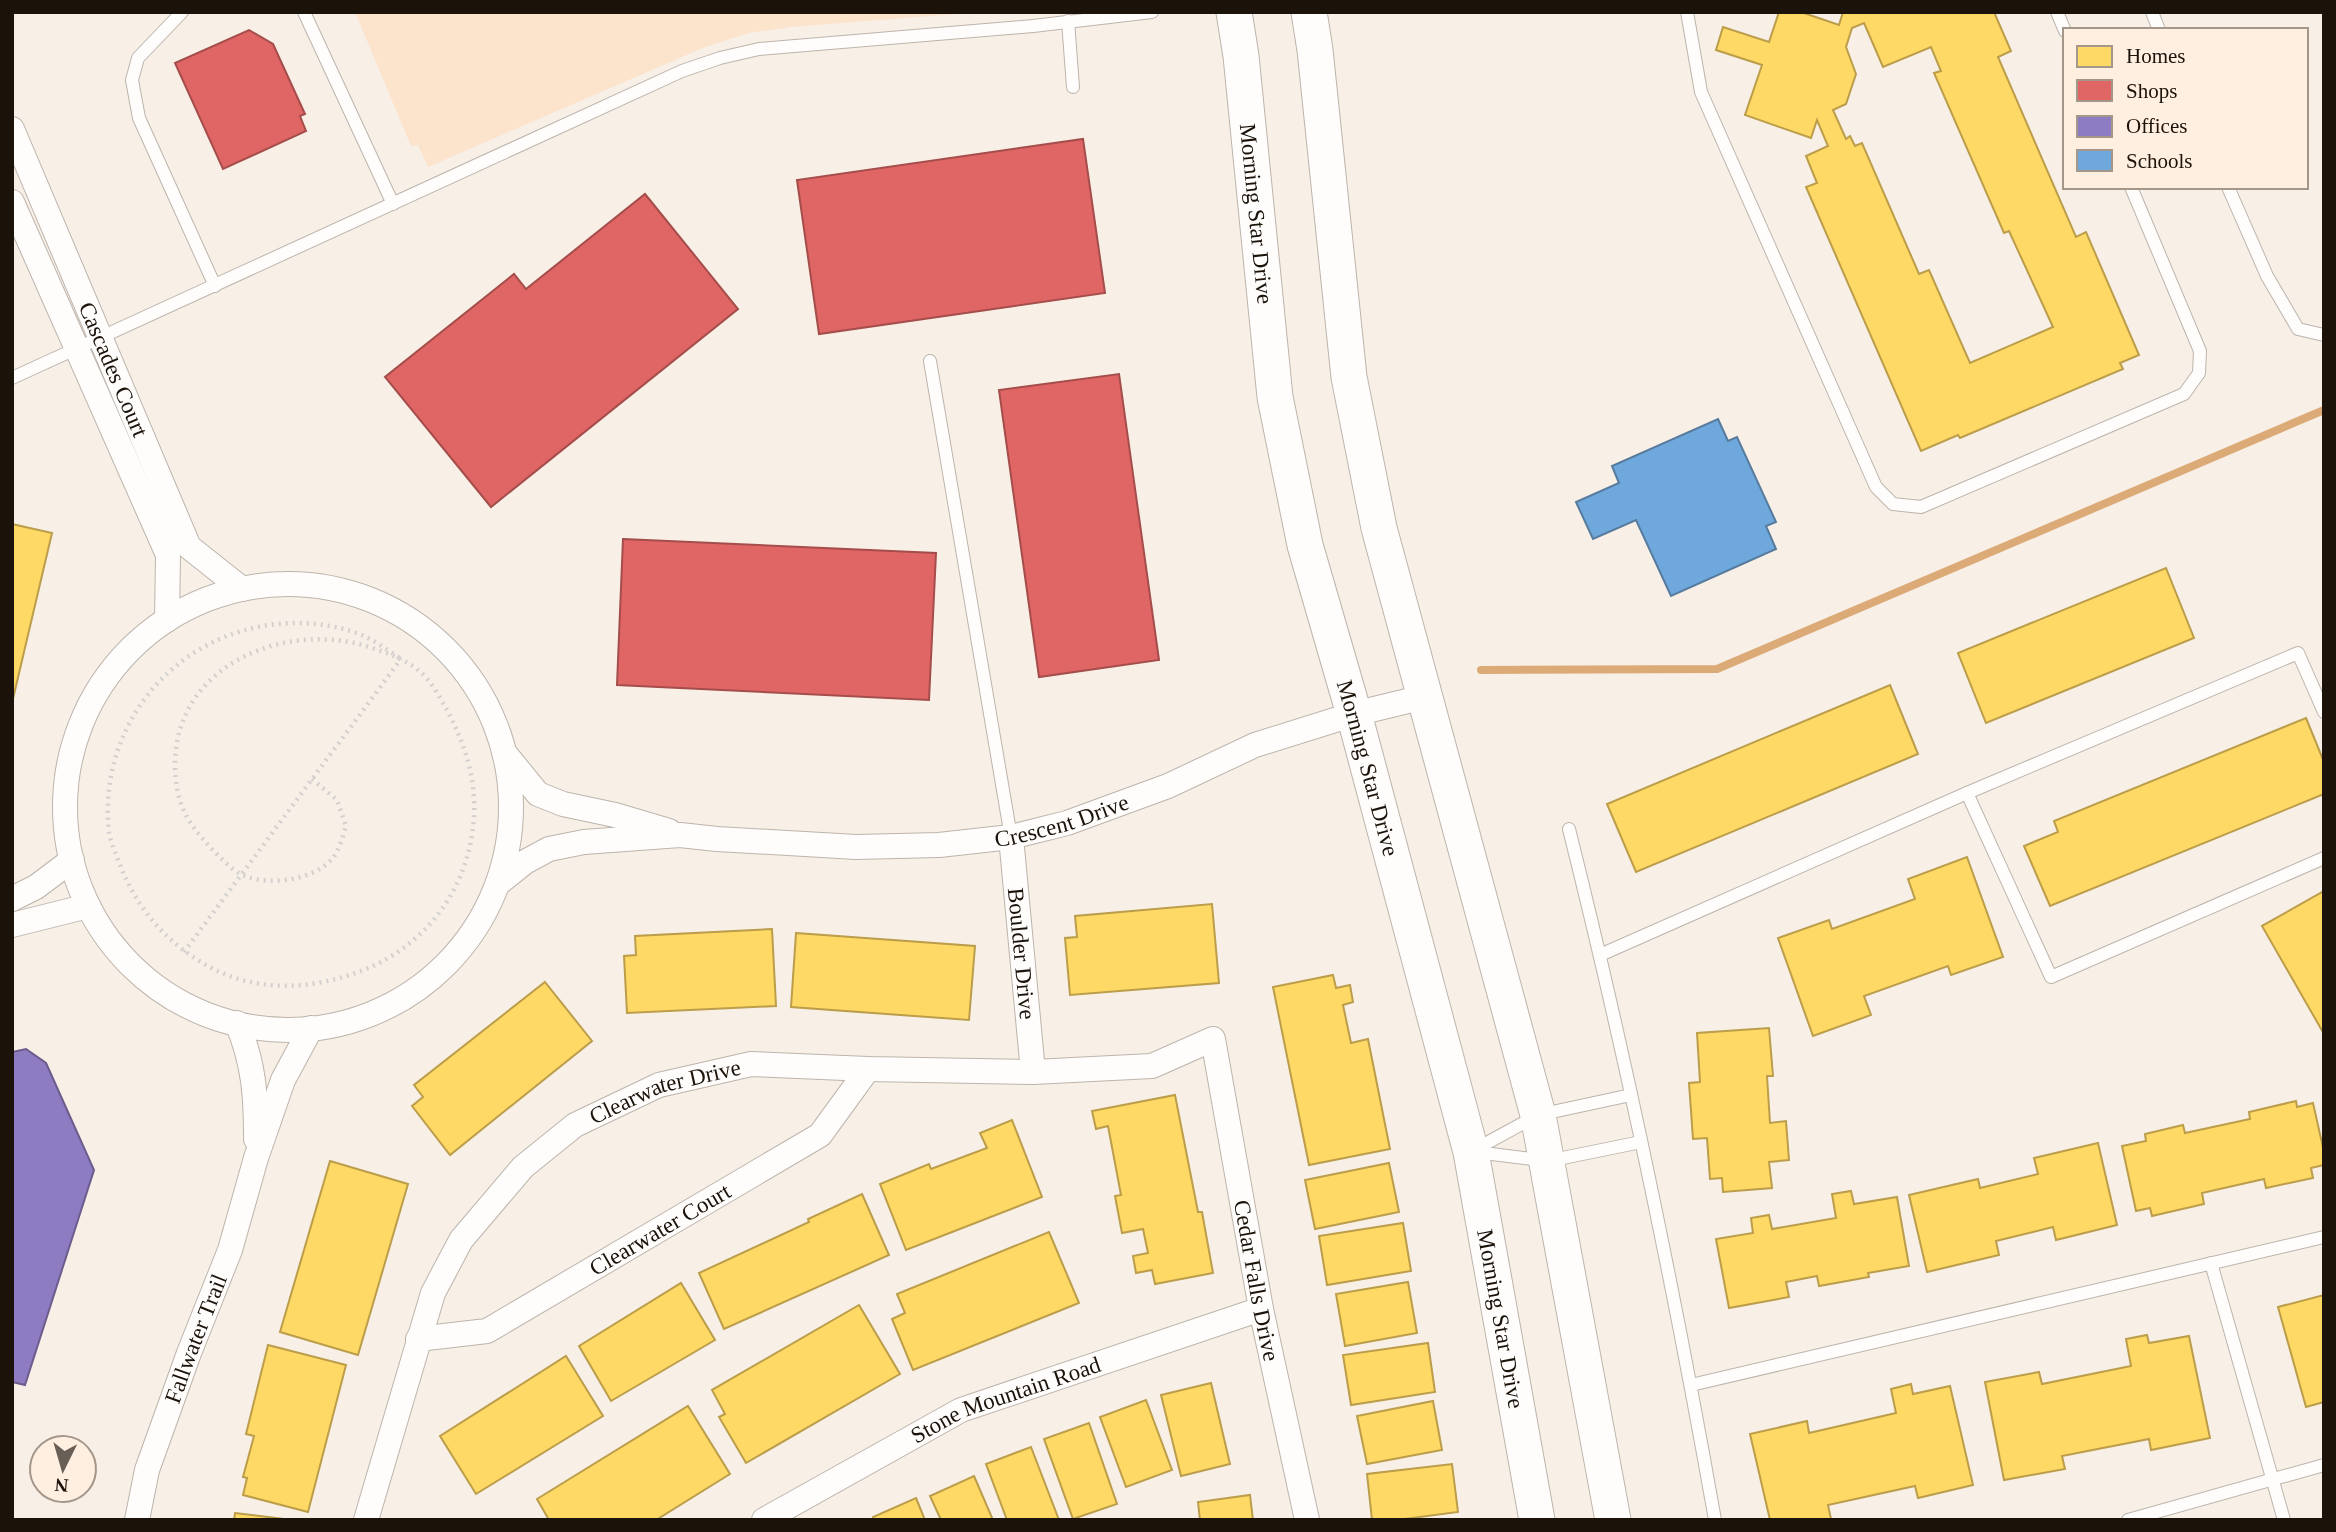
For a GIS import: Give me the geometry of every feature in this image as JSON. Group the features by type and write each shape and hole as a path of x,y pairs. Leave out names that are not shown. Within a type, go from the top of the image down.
{"street":[{"name":"Morning Star Drive","path":"1234,12 1241,56 1275,397 1305,545 1354,714 1471,1152 1537,1520"},
{"path":"1309,12 1349,377 1378,528 1538,1115 1613,1520"},
{"name":"Cascades Court","path":"12,129 188,547 242,589"},
{"name":"Cascades Court","path":"12,202 168,555 167,620"},
{"path":"311,585 378,603 437,639 481,692 507,757 512,825 500,882 473,934 434,977 385,1009 329,1027 271,1030 221,1020 175,999 134,969 102,930 77,886 66,836 65,786 76,737 97,691 128,651 167,620 203,601 242,589 311,585"},
{"name":"Crescent Drive","path":"500,882 525,862 549,849 584,842 680,835 856,848 939,845 1011,837 1067,822 1168,786 1255,745 1354,714 1424,697"},
{"name":"Crescent Drive","path":"507,757 538,794 563,804 615,815 680,835"},
{"name":"Boulder Drive","path":"1011,837 1033,1072"},
{"path":"12,899 36,887 72,860"},
{"path":"12,925 88,906"},
{"name":"Fallwater Trail","path":"237,1023 248,1049 253,1074 256,1158"},
{"name":"Fallwater Trail","path":"137,1520 147,1470 230,1250 256,1158 283,1080 311,1028"},
{"name":"Clearwater Drive","path":"366,1520 433,1293 461,1240 523,1167 575,1125 659,1086 751,1064 1033,1072 1152,1066 1213,1039"},
{"name":"Cedar Falls Drive","path":"1213,1039 1261,1309 1307,1520"},
{"name":"Clearwater Court","path":"418,1339 487,1331 820,1135 868,1069"},
{"name":"Stone Mountain Road","path":"764,1520 961,1410 1261,1309"}],"lane":[{"path":"182,12 138,58 132,80 139,118 215,286"},
{"path":"304,12 393,204"},
{"path":"12,378 682,71 720,58 758,49 1033,26 1152,12"},
{"path":"1687,12 1701,92 1876,487 1893,504 1921,507 2184,394 2199,373 2200,351 2132,189"},
{"path":"1068,21 1073,87"},
{"path":"2229,189 2267,276 2298,329 2324,335"},
{"path":"930,361 1011,837"},
{"path":"1600,955 1967,793 2298,653 2324,712"},
{"path":"1967,793 2051,977 2324,858"},
{"path":"1569,829 1641,1142 1691,1385 1715,1520"},
{"path":"1471,1152 1538,1115 1631,1095"},
{"path":"1471,1152 1548,1161 1641,1142"},
{"path":"1691,1385 2324,1237"},
{"path":"2211,1263 2284,1520"},
{"path":"2128,1520 2324,1465"}],"path":[{"path":"282,622 322,625 362,635 401,659 419,671 436,692 472,770 475,796 470,848 461,877 431,925 407,947 374,965 312,986 281,987 244,982 212,969 184,952 155,926 135,898 109,835 114,761 139,704 160,679 218,637 282,622"},
{"path":"312,779 337,800 346,826 334,857 310,874 268,882 241,875 209,846 187,819 175,791 175,754 183,717 199,691 253,650 286,642 321,638 363,644 401,659"},
{"path":"184,952 401,659"}],"shaded area":[{"path":"355,12 981,12 791,27 749,33 705,47 428,167 418,145 411,146"}],"building: Homes":[{"path":"1779,12 1801,12 1839,25 1843,12 1994,12 2011,51 1998,57 2076,237 2086,232 2139,355 2120,363 2123,369 1960,438 1958,435 1921,451 1806,187 1817,183 1806,156 1828,146 1817,120 1811,138 1745,115 1762,65 1716,50 1723,27 1769,42","holes":["1864,23 1883,67 1931,47 1941,71 1934,73 2004,233 2009,231 2053,327 1970,363 1929,270 1919,274 1862,143 1855,146 1850,136 1846,139 1833,110 1846,104 1856,74 1846,47 1852,28"]},
{"path":"12,524 52,533 12,703"},
{"path":"2166,568 2194,638 1986,723 1958,653"},
{"path":"1890,685 1918,754 1636,872 1607,804"},
{"path":"2306,718 2324,762 2324,794 2050,906 2024,846 2058,832 2054,821"},
{"path":"1967,857 2003,957 1951,975 1948,966 1864,996 1871,1015 1813,1036 1778,938 1829,920 1832,929 1915,899 1908,879"},
{"path":"2324,891 2324,1034 2262,926"},
{"path":"1212,904 1219,983 1070,995 1065,938 1077,937 1075,916"},
{"path":"772,929 776,1006 627,1013 624,956 636,955 635,936"},
{"path":"796,933 975,946 969,1020 791,1007"},
{"path":"1333,975 1336,988 1350,985 1353,1002 1343,1005 1351,1043 1368,1039 1390,1149 1309,1165 1273,987"},
{"path":"545,982 592,1041 450,1155 412,1106 423,1097 414,1085"},
{"path":"1769,1028 1773,1076 1767,1076 1770,1123 1786,1121 1789,1160 1769,1162 1772,1188 1723,1192 1722,1178 1710,1179 1707,1138 1693,1139 1689,1083 1700,1082 1697,1033"},
{"path":"1175,1095 1213,1273 1155,1284 1152,1270 1136,1273 1133,1256 1148,1253 1143,1229 1122,1233 1115,1196 1121,1195 1108,1126 1096,1129 1092,1111"},
{"path":"2296,1101 2297,1107 2313,1103 2324,1152 2324,1165 2311,1168 2313,1178 2266,1188 2264,1179 2202,1193 2204,1204 2152,1216 2150,1208 2136,1211 2122,1146 2146,1141 2145,1134 2183,1125 2185,1133 2250,1119 2249,1112"},
{"path":"1012,1120 1042,1197 906,1250 880,1184 929,1164 931,1169 987,1148 980,1133"},
{"path":"2098,1143 2117,1225 2056,1240 2053,1227 1996,1241 1999,1255 1927,1272 1909,1195 1978,1179 1980,1188 2038,1174 2034,1158"},
{"path":"330,1161 408,1184 358,1355 280,1332"},
{"path":"1389,1163 1399,1212 1315,1229 1305,1180"},
{"path":"1851,1191 1854,1204 1897,1197 1909,1266 1819,1286 1817,1276 1786,1282 1789,1297 1729,1308 1716,1239 1753,1233 1751,1218 1769,1215 1772,1229 1836,1218 1832,1194"},
{"path":"862,1194 889,1255 724,1329 699,1273"},
{"path":"1403,1223 1411,1271 1327,1285 1319,1236"},
{"path":"1049,1232 1079,1303 913,1370 892,1319 905,1313 897,1294"},
{"path":"1408,1282 1417,1333 1345,1346 1336,1294"},
{"path":"681,1283 715,1340 611,1401 579,1346"},
{"path":"2324,1295 2324,1402 2306,1407 2278,1307"},
{"path":"859,1305 900,1374 746,1463 719,1417 725,1414 712,1390"},
{"path":"2147,1335 2149,1343 2189,1336 2210,1438 2151,1450 2149,1439 2062,1456 2065,1469 2004,1480 1985,1382 2039,1372 2042,1384 2131,1366 2126,1339"},
{"path":"1428,1343 1435,1392 1351,1405 1343,1355"},
{"path":"268,1345 346,1365 308,1512 243,1495 247,1478 243,1477 254,1436 246,1434"},
{"path":"566,1356 603,1416 476,1494 440,1436"},
{"path":"1211,1383 1230,1464 1181,1476 1161,1395"},
{"path":"1911,1384 1913,1394 1950,1386 1973,1485 1918,1498 1915,1486 1828,1505 1831,1519 1828,1520 1770,1520 1750,1434 1807,1421 1809,1433 1896,1413 1891,1389"},
{"path":"1146,1400 1172,1470 1126,1487 1100,1417"},
{"path":"1433,1401 1442,1450 1367,1464 1357,1416"},
{"path":"688,1406 730,1474 656,1520 549,1520 537,1499"},
{"path":"1089,1423 1117,1504 1073,1519 1044,1439"},
{"path":"1031,1447 1059,1520 1007,1520 986,1464"},
{"path":"1452,1464 1458,1512 1397,1520 1372,1520 1367,1474"},
{"path":"974,1476 993,1520 941,1520 930,1496"},
{"path":"1250,1495 1253,1520 1200,1520 1198,1502"},
{"path":"916,1498 925,1520 874,1520 873,1517"},
{"path":"235,1513 292,1520 234,1520"}],"building: Shops":[{"path":"249,30 273,44 305,114 300,116 306,131 223,169 175,63"},
{"path":"1083,139 1105,293 819,334 797,180"},
{"path":"645,194 738,309 491,507 385,377 514,274 526,289"},
{"path":"1119,374 1159,660 1039,677 999,390"},
{"path":"623,539 936,553 929,700 617,685"}],"building: Offices":[{"path":"26,1049 46,1063 94,1170 25,1385 12,1382 12,1052"}],"building: Schools":[{"path":"1718,419 1728,441 1737,437 1776,522 1766,526 1776,549 1671,596 1636,520 1593,539 1576,502 1619,483 1612,466"}],"waterway":[{"path":"1481,670 1717,669 2324,410"}]}
